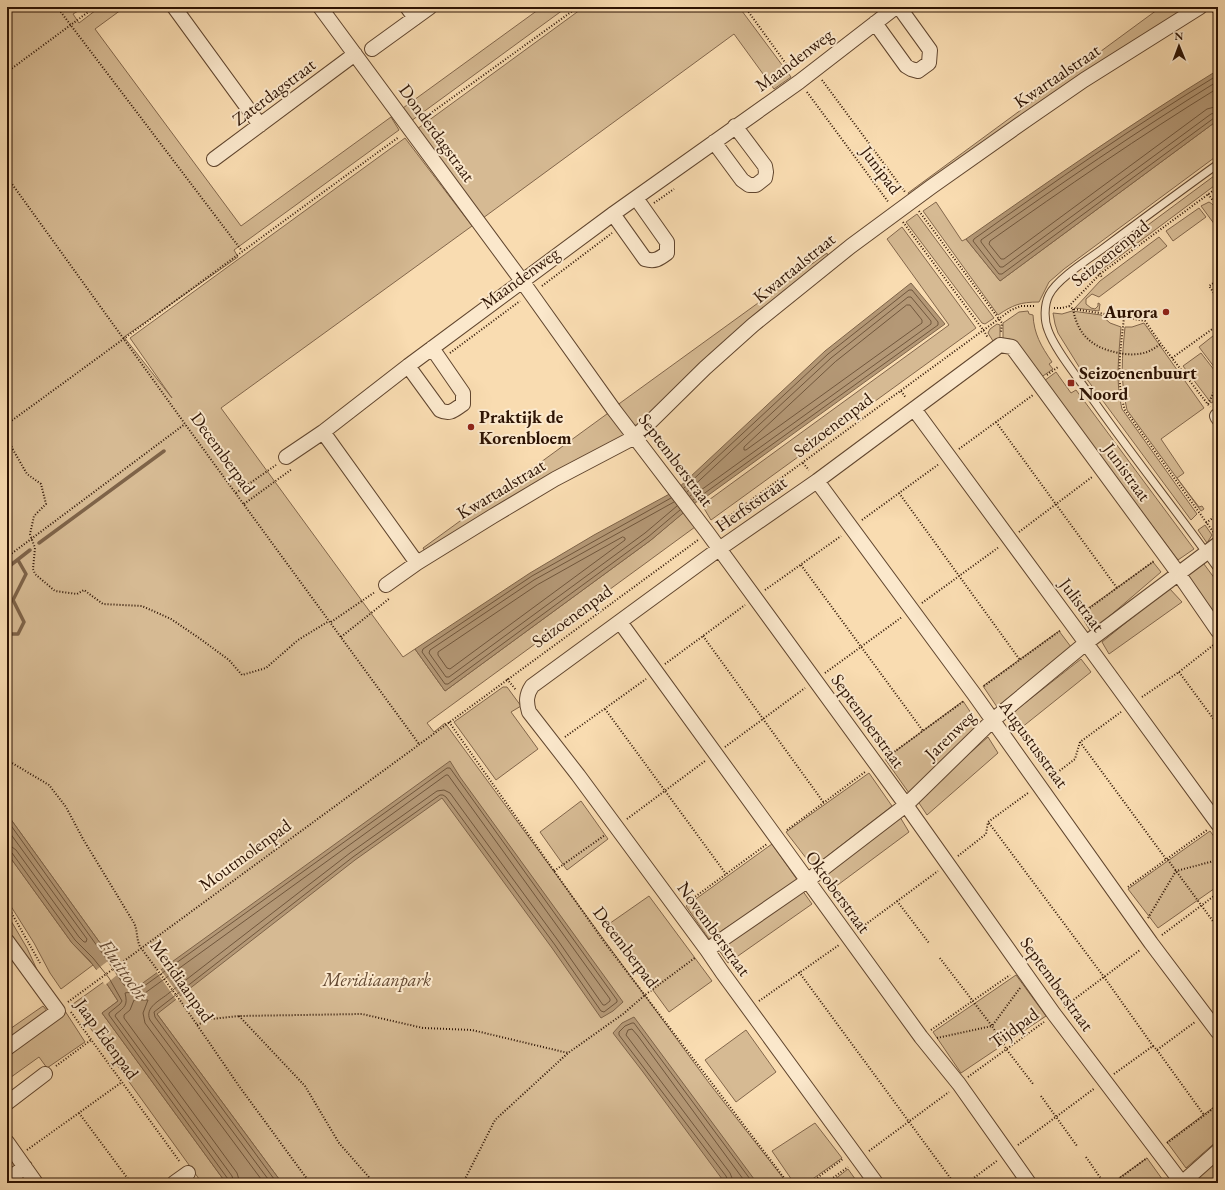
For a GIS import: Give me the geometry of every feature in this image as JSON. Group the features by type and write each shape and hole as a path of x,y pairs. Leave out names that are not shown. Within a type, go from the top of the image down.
{"street":[{"path":"174,7 260,125"},
{"path":"372,49 411,12 430,7"},
{"name":"Maandenweg","path":"290,462 323,432 408,366 613,214 736,126 806,87 875,23 897,7 930,50 929,63 918,71 906,66 875,23"},
{"name":"Kwartaalstraat","path":"386,585 417,563 493,516 549,483 635,437 705,368 753,325 845,251 944,178 1077,85 1200,7"},
{"name":"Donderdagstraat","path":"325,9 355,54 522,281"},
{"name":"Zaterdagstraat","path":"214,159 355,54"},
{"path":"714,142 742,180 749,184 756,185 765,178 765,166 736,126"},
{"path":"613,214 645,259 651,261 657,260 667,253 667,242 636,198"},
{"name":"Septemberstraat","path":"522,281 635,437 708,532 906,805 1054,1014 1182,1183"},
{"name":"Junistraat","path":"998,347 1012,347 1178,573 1218,631"},
{"name":"Herfststraat","path":"527,695 532,686 998,347"},
{"path":"408,366 440,410 451,413 462,404 463,393 432,348"},
{"name":"Julistraat","path":"914,409 1217,823"},
{"path":"323,432 417,563"},
{"name":"Augustusstraat","path":"817,480 993,720 1151,943 1218,1032"},
{"name":"Jarenweg","path":"707,950 807,882 906,805 993,720 1086,642 1218,544"},
{"name":"Oktoberstraat","path":"620,622 807,882 922,1039 959,1084 1029,1183"},
{"name":"Novemberstraat","path":"527,695 526,704 529,712 617,827 876,1183"},
{"path":"7,941 62,1008 7,1048"},
{"path":"7,1102 45,1074"},
{"path":"7,1142 36,1183"},
{"path":"1182,1183 1218,1151"},
{"path":"7,1180 21,1162"},
{"path":"174,1183 188,1173"}],"lane":[{"path":"1218,164 1162,204 1053,288 1048,297 1045,317 1048,330 1053,341 1106,418 1218,569"}],"path":[{"path":"57,7 242,251"},
{"path":"7,72 95,7"},
{"path":"7,424 578,7"},
{"name":"Junipad","path":"745,7 806,87 984,331 991,343 998,347"},
{"name":"Maandenweg","path":"817,84 822,80"},
{"name":"Decemberpad","path":"7,177 185,424 420,744"},
{"name":"Seizoenenpad","path":"449,722 1015,308 1027,306 1062,308 1069,306 1100,274 1218,187"},
{"path":"644,210 674,188"},
{"path":"1208,194 1218,207"},
{"name":"Maandenweg","path":"440,360 622,226"},
{"path":"1093,267 1102,277"},
{"path":"1218,280 1209,286 1218,299"},
{"path":"1069,306 1073,309 1145,321 1217,417"},
{"path":"1073,309 1078,326 1092,342 1109,351 1126,354 1146,352 1161,344"},
{"path":"7,313 9,313 11,338 7,354"},
{"path":"1124,317 1120,353 1120,384 1125,410 1218,538"},
{"path":"1172,358 1218,325"},
{"path":"1208,404 1218,384"},
{"path":"554,745 656,672 1042,388"},
{"path":"996,422 1117,588"},
{"path":"7,557 185,424"},
{"path":"7,432 12,448 27,474 41,484 46,504 34,516 30,534 35,548 32,569 35,574 55,591 77,594 84,590 103,604 142,606 164,616 199,638 229,660 242,675 266,668 298,640 330,622 386,585"},
{"path":"236,493 290,462"},
{"path":"244,504 290,462"},
{"path":"554,871 617,827 815,680 1010,540 1102,470"},
{"path":"899,493 1020,660"},
{"path":"1206,523 1218,514"},
{"path":"678,910 1163,554"},
{"path":"801,565 923,731"},
{"path":"703,636 764,718 824,803"},
{"path":"748,1009 848,938 948,864 986,834 988,822 1075,759 1080,742 1179,672 1218,641"},
{"path":"1179,672 1218,725"},
{"path":"605,709 726,874"},
{"name":"Decemberpad","path":"449,722 605,943 788,1183"},
{"name":"Moutmolenpad","path":"62,1008 120,963 449,722"},
{"path":"1080,742 1166,860 1176,871 1218,928"},
{"name":"Meridiaanpad","path":"7,760 48,785 66,807 83,839 134,923 137,929 141,948 310,1183"},
{"path":"988,822 1104,977 1204,1115"},
{"path":"1117,895 1217,823"},
{"path":"1141,929 1176,871 1218,860"},
{"name":"Tijdpad","path":"826,1183 857,1155 909,1121 1007,1050 1218,893"},
{"path":"897,901 929,943"},
{"path":"7,905 43,969"},
{"path":"463,1183 495,1120 568,1053 623,1014 645,995 707,950"},
{"path":"938,957 992,1026 1007,1050 1033,1084"},
{"path":"800,972 954,1183"},
{"path":"922,1039 972,1001 1024,972"},
{"path":"922,1039 992,1026 1024,972"},
{"name":"Jaap Edenpad","path":"62,1008 91,1040 188,1173"},
{"path":"197,1025 211,1019 239,1016 362,1014 423,1028 472,1030 568,1053"},
{"path":"1156,1050 1205,1015"},
{"path":"239,1016 305,1086 339,1143 374,1183"},
{"path":"45,1074 91,1040"},
{"path":"967,1183 1153,1046"},
{"path":"21,1162 79,1113 122,1082"},
{"path":"1041,1096 1077,1146"},
{"path":"79,1113 131,1183"},
{"path":"810,1183 857,1155"},
{"path":"1086,1157 1104,1183"}],"green space":[{"name":"Meridiaanpark","path":"7,7 85,7 73,14 79,23 100,7 125,7 95,29 241,226 391,117 399,130 234,250 238,257 124,337 172,398 130,338 405,138 472,226 221,408 403,657 415,649 445,691 651,540 684,512 695,527 427,723 434,732 445,723 709,1083 787,1183 282,1183 157,1014 127,983 120,971 123,968 112,952 108,954 7,814"},
{"path":"542,7 567,7 411,121 403,108"},
{"path":"584,7 739,7 791,77 774,89 734,34 483,218 417,129"},
{"path":"1161,7 1190,7 910,196 908,193"},
{"path":"1218,120 1218,155 1064,269 1049,282 1039,302 1017,305 998,315 923,211 936,202 962,241 966,239 1000,281"},
{"path":"1218,173 1218,183 1100,271 1094,265"},
{"path":"1209,202 1214,206 1217,213 1218,223 1215,225 1201,206"},
{"path":"1199,208 1206,217 1173,241 1166,231"},
{"path":"917,214 994,318 985,324 982,323 906,222"},
{"path":"902,227 976,328 711,520 702,505 949,325 887,239"},
{"path":"1159,237 1167,246 1099,297 1092,294 1086,299 1086,304 1091,308 1095,309 1098,306 1098,303 1100,304 1099,311 1075,308 1100,281"},
{"path":"827,253 828,257 638,426 632,424 616,406"},
{"path":"1028,311 1029,314 1033,315 1039,340 1052,362 1049,364 1053,369 1040,378 1015,343 1010,339 1003,339 1003,323 1019,312"},
{"path":"1072,311 1101,315 1110,323 1121,327 1118,378 1122,409 1197,514 1191,520 1086,378 1058,333 1053,313 1062,314"},
{"path":"1144,323 1204,408 1161,439 1184,473 1177,478 1199,507 1202,506 1204,509 1201,511 1127,410 1123,389 1122,368 1125,327 1132,327"},
{"path":"997,324 1000,325 1000,339 993,341 988,333 990,329"},
{"path":"1218,332 1218,372 1199,347"},
{"path":"1201,353 1218,375 1218,399 1211,403 1183,366"},
{"path":"1056,372 1071,393 1076,390 1194,549 1178,560 1044,381"},
{"path":"611,411 624,428 624,437 426,553 423,548"},
{"path":"1205,525 1212,535 1207,543 1198,530"},
{"path":"1201,560 1218,583 1218,620 1184,574"},
{"path":"1153,562 1161,572 1091,632 1080,614"},
{"path":"1169,588 1182,602 1109,654 1102,642"},
{"path":"1059,631 1071,647 997,707 983,686"},
{"path":"1081,659 1091,672 1016,732 1006,718"},
{"path":"503,687 507,687 521,706 511,712 538,749 496,780 454,722"},
{"path":"963,701 979,725 909,793 885,759"},
{"path":"988,737 998,753 927,815 917,800"},
{"path":"869,773 892,806 813,867 786,832"},
{"path":"581,801 608,839 567,870 540,832"},
{"path":"900,817 909,832 831,890 821,877"},
{"path":"1210,831 1218,842 1218,886 1158,928 1128,889"},
{"path":"772,844 798,881 709,939 686,906"},
{"path":"7,853 72,943 93,965 61,989 7,900"},
{"path":"802,890 812,904 728,963 718,949"},
{"path":"649,896 712,981 669,1012 606,926"},
{"path":"7,914 27,948 39,974 7,929"},
{"path":"1016,975 1046,1016 961,1073 933,1032"},
{"path":"105,981 118,1001 102,1013 226,1183 202,1183 73,1004"},
{"path":"43,1006 54,1019 65,1011 85,1042 47,1068 39,1057 7,1080 7,1031"},
{"path":"746,1030 776,1072 736,1102 705,1060"},
{"path":"1218,1104 1218,1140 1186,1168 1167,1142"},
{"path":"815,1123 842,1158 807,1183 794,1183 772,1151"},
{"path":"1147,1158 1165,1183 1112,1183"},
{"path":"1218,1159 1218,1180 1214,1183 1199,1183 1196,1178"},
{"path":"848,1169 858,1183 830,1183"}],"water":[{"path":"1218,70 1218,120 1000,281 966,239 1122,131"},
{"path":"911,283 945,324 703,499 700,499 651,540 445,691 415,649 530,573 594,535 675,491 825,351"},
{"path":"450,761 460,777 623,1002 613,1011 601,1018 552,948 442,798 355,860 157,1014 282,1183 226,1183 102,1013 118,1001 105,981 90,961 72,943 7,853 7,814 108,954 127,983 140,985"},
{"path":"634,1017 757,1183 725,1183 613,1033 622,1023"}],"pier":[{"path":"113,957 123,972 105,985 95,971"},
{"path":"160,969 181,998 177,1001 156,971"}],"waterway":[{"path":"39,543 164,451"},
{"path":"7,568 30,550"},
{"path":"7,632 10,634 18,634 24,622 13,600 26,574 18,560"}],"place":[{"name":"Aurora","path":"1166,312"},
{"name":"Seizoenenbuurt Noord","path":"1071,383"},
{"name":"Praktijk de Korenbloem","path":"471,427"}],"water label":[{"name":"Fluittocht","path":"124,969"}]}
